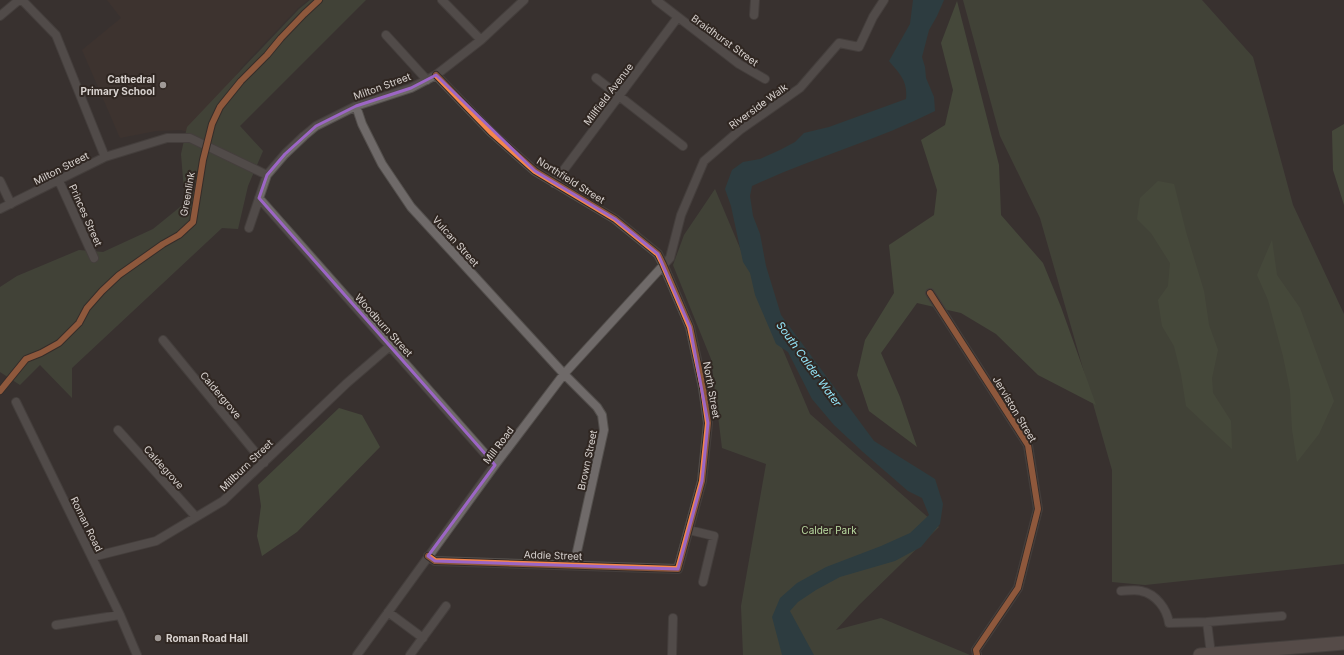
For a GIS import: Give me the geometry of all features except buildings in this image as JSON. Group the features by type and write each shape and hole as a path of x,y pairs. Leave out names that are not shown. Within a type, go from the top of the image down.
{"main road":[{"path":"1205,655 1344,643"}],"street":[{"path":"0,16 21,0 56,35 105,156"},
{"path":"442,0 481,40"},
{"name":"Milton Street","path":"249,228 267,175 285,154 316,126 356,106 411,88 436,75 481,40 524,0"},
{"name":"Braidhurst Street","path":"656,0 739,64 765,79"},
{"path":"754,15 755,0"},
{"name":"Riverside Walk","path":"670,258 681,214 704,161 740,130 800,88 839,43 859,48 873,17 884,0"},
{"name":"Millfield Avenue","path":"554,183 678,17"},
{"path":"386,35 427,80"},
{"name":"Northfield Street","path":"436,75 491,132 536,171 615,219 658,254 663,264"},
{"path":"596,78 683,146"},
{"name":"Vulcan Street","path":"356,106 362,124 382,164 411,207 564,374"},
{"name":"Milton Street","path":"0,209 59,181 105,156 167,138 190,138 267,175"},
{"path":"0,181 11,204"},
{"name":"Princes Street","path":"59,181 94,258"},
{"name":"Woodburn Street","path":"259,198 495,465"},
{"name":"Mill Road","path":"357,655 495,465 564,374 670,258"},
{"name":"North Street","path":"663,264 690,327 703,388 708,423 702,481 678,569"},
{"name":"Jerviston Street","path":"930,293 1028,445 1038,509 1018,588 976,650 977,655"},
{"name":"Caldergrove","path":"163,340 264,463"},
{"name":"Millburn Street","path":"92,557 156,541 223,501 347,383 390,346"},
{"name":"Brown Street","path":"564,374 600,411 605,425 574,565"},
{"name":"Roman Road","path":"16,402 138,655"},
{"name":"Caldegrove","path":"118,430 196,518"},
{"path":"689,530 714,536 703,582"},
{"name":"Addie Street","path":"428,556 435,560 678,569"},
{"path":"1121,591 1140,590 1153,597 1159,602 1167,614 1168,623 1208,622 1282,616"},
{"path":"410,655 446,606"},
{"path":"388,612 423,638"},
{"path":"56,625 120,615"},
{"path":"672,618 672,655"},
{"path":"1205,655 1208,622"}],"highlighted area":[{"path":"436,75 535,171 615,219 658,254 690,327 708,423 702,481 678,569 435,561 428,556 495,465 259,198 267,175 285,154 316,126 356,106 411,88"}],"shaded area":[{"name":"Cathedral Primary School","path":"107,0 308,0 298,8 242,67 217,103 203,137 181,130 156,131 120,138 82,50 121,18"}],"green space":[{"path":"310,0 366,0 240,126 263,151 248,186 238,229 222,228 72,368 72,398 40,365 20,385 0,372 0,287 17,276 79,250 103,252 153,229 185,203 181,154 187,127 299,9"},
{"path":"963,0 1202,0 1253,57 1293,205 1344,314 1344,564 1145,585 1112,582 1112,470 1040,218 1000,136"},
{"path":"957,1 999,165 1001,215 1043,263 1061,307 1096,405 1038,375 996,334 961,313 917,303 881,353 900,397 917,447 869,411 857,375 865,340 894,293 889,245 934,215 937,190 921,140 945,125 953,90 941,43"},
{"path":"1344,124 1344,205 1333,170 1332,131"},
{"path":"1158,181 1174,184 1186,232 1204,291 1209,325 1218,350 1212,378 1213,393 1231,421 1232,449 1186,406 1181,374 1174,346 1162,326 1158,300 1168,286 1170,263 1151,233 1137,219 1140,198"},
{"name":"Calder Park","path":"715,189 810,414 939,527 859,605 836,630 881,618 970,655 743,655 741,606 766,464 722,448 711,359 673,265 684,235"},
{"path":"1272,240 1277,275 1300,308 1334,401 1319,434 1297,462 1292,429 1290,390 1283,356 1268,300 1257,275"},
{"path":"339,408 362,415 380,447 297,532 262,556 257,536 261,506 258,485"}],"water":[{"name":"South Calder Water","path":"913,0 944,0 929,30 922,57 926,78 934,97 935,111 913,122 752,186 750,196 753,216 760,234 766,266 781,315 874,441 935,479 943,504 940,524 921,547 895,561 840,577 798,602 790,611 814,655 782,655 772,617 780,598 797,583 826,567 910,533 929,515 922,498 908,491 834,425 812,399 788,352 776,344 755,295 750,273 743,262 731,206 725,189 732,170 743,162 760,159 780,150 795,142 804,133 829,127 906,99 906,87 904,82 900,74 889,61 910,24"}],"cycle path":[{"name":"Greenlink","path":"0,391 26,359 59,343 79,323 87,308 119,275 163,244 179,235 193,222 203,160 212,124 220,107 241,81 319,0"},
{"path":"428,556 435,561 678,569 702,481 708,423 703,388 690,327 658,254 615,219 535,171 491,132 436,75"},
{"path":"930,293 1028,445 1038,509 1018,588 976,650 977,655"}],"place":[{"name":"Cathedral Primary School","path":"163,85"},
{"name":"Roman Road Hall","path":"158,638"}]}
